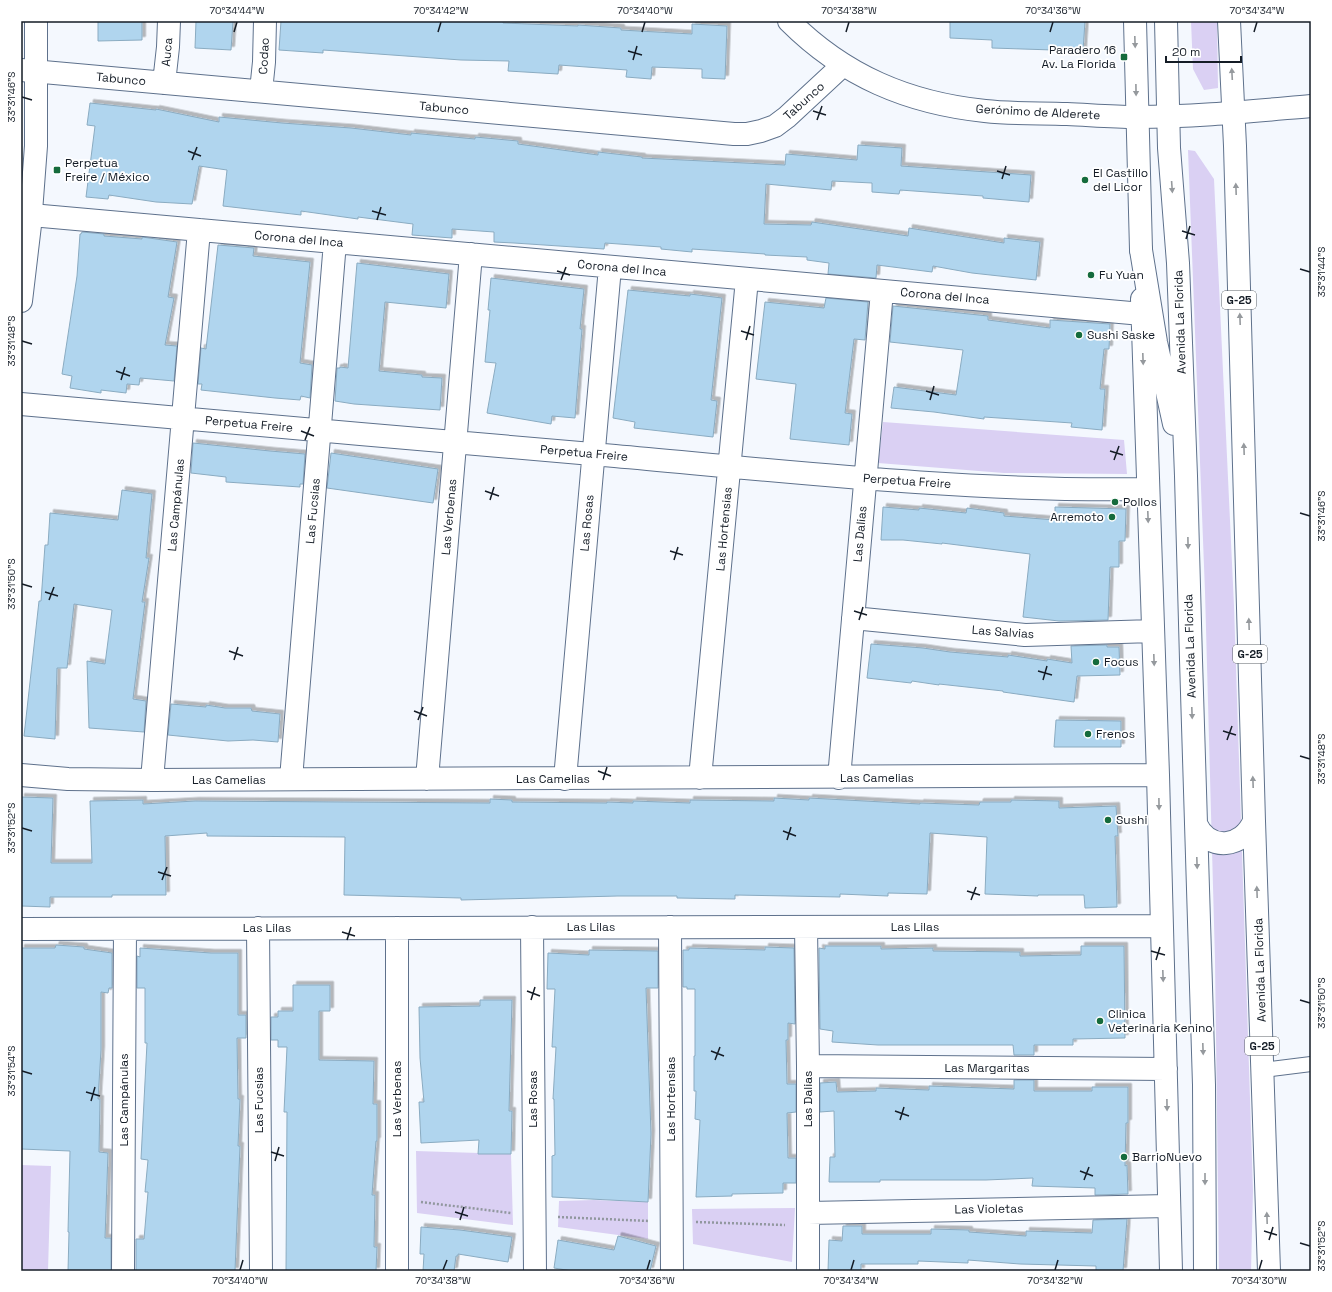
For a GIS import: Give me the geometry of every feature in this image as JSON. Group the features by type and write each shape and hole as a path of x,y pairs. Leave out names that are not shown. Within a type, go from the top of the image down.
{"street":[{"path":"21,301 27,222 36,146 28,71 36,21"},
{"name":"Auca","path":"164,83 169,21"},
{"name":"Codao","path":"261,92 264,62 265,21"},
{"name":"Gerónimo de Alderete","path":"789,21 819,49 866,78 898,92 956,107 986,111 1137,117 1233,113 1311,106"},
{"path":"1135,21 1147,489 1158,776 1171,1271"},
{"name":"Avenida La Florida","path":"1166,21 1169,148 1178,263 1186,476 1204,1086 1205,1271"},
{"name":"Avenida La Florida","path":"1229,21 1269,1271"},
{"name":"Tabunco","path":"28,71 747,134 775,126 787,117 843,65"},
{"name":"Corona del Inca","path":"27,222 199,230 1142,314"},
{"name":"Las Campánulas","path":"152,780 199,230"},
{"name":"Las Fucsias","path":"291,780 335,242"},
{"path":"1141,250 1156,342 1186,476"},
{"name":"Las Verbenas","path":"427,779 471,254"},
{"name":"Las Rosas","path":"565,779 610,267"},
{"name":"Las Hortensias","path":"700,778 747,279"},
{"name":"Las Dalias","path":"839,778 882,291"},
{"name":"Perpetua Freire","path":"21,404 866,478 1033,488 1147,489"},
{"name":"Las Salvias","path":"853,618 1024,635 1153,631"},
{"name":"Las Camelias","path":"21,775 68,779 152,780 1158,776"},
{"path":"1196,824 1207,838 1219,843 1224,843 1233,842 1248,833 1254,821"},
{"name":"Las Lilas","path":"21,929 1161,926"},
{"name":"Las Hortensias","path":"670,927 672,1271"},
{"name":"Las Dalias","path":"806,927 808,1271"},
{"name":"Las Fucsias","path":"258,928 261,1271"},
{"name":"Las Verbenas","path":"397,928 397,1271"},
{"name":"Las Rosas","path":"532,928 535,1271"},
{"name":"Las Campánulas","path":"123,1271 126,929"},
{"name":"Las Margaritas","path":"808,1066 1166,1069"},
{"name":"Las Violetas","path":"808,1219 1169,1206"}],"lane":[{"path":"1263,1070 1311,1064"}],"path":[{"path":"397,1198 534,1216 672,1221 808,1219"}],"shaded area":[{"path":"1191,21 1217,21 1218,88 1204,90 1193,69"},
{"path":"1188,150 1195,151 1214,179 1234,606 1253,1191 1251,1271 1219,1271 1215,960 1205,592"},
{"path":"883,422 1124,440 1127,474 1004,473 878,463"},
{"path":"416,1151 511,1154 513,1225 417,1213"},
{"path":"21,1165 51,1166 48,1271 21,1271"},
{"path":"594,1200 648,1202 648,1239 558,1227 559,1201"},
{"path":"795,1208 792,1262 693,1244 692,1209"}],"building":[{"path":"98,21 142,21 142,40 98,41"},
{"path":"196,21 233,21 231,50 195,48"},
{"path":"281,21 503,21 503,23 578,25 621,28 621,30 692,34 692,24 727,26 725,79 702,78 702,69 652,67 651,79 626,77 627,70 559,65 558,74 508,71 509,61 461,60 323,50 323,53 279,50"},
{"path":"950,21 1085,21 1083,51 992,48 992,40 950,38"},
{"path":"90,103 156,109 219,122 219,117 351,128 411,135 411,133 475,139 475,137 518,141 518,144 598,155 598,152 642,158 785,165 786,154 857,160 858,145 902,148 901,166 1031,175 1029,202 983,198 983,196 900,190 899,194 872,192 872,183 832,181 831,190 766,184 764,224 811,225 812,222 908,236 909,228 1004,243 1004,238 1040,242 1036,280 972,273 933,266 932,272 877,265 876,278 828,274 829,263 807,260 807,257 692,249 692,252 661,249 661,247 605,243 604,249 494,242 494,232 452,229 452,238 412,235 413,224 358,217 358,219 301,211 301,215 223,206 227,170 199,166 192,204 156,202 109,195 108,199 86,197 95,126 87,125"},
{"path":"82,232 104,234 104,236 142,239 142,237 177,242 168,297 174,298 165,345 177,346 174,381 140,378 139,385 127,384 126,393 101,390 101,393 70,388 72,376 62,374 77,276 80,234"},
{"path":"218,245 254,248 253,256 310,262 300,363 312,365 310,398 301,396 300,400 201,390 202,384 198,384 201,348 206,349"},
{"path":"357,263 449,274 446,308 385,302 379,371 422,375 422,377 442,378 440,410 354,404 335,401 337,368 348,368"},
{"path":"491,278 584,289 580,329 582,329 575,418 552,416 551,424 487,413 496,363 485,362 490,310 488,310"},
{"path":"628,290 690,296 690,294 722,298 711,400 717,401 713,437 634,428 635,422 613,418"},
{"path":"826,298 868,302 865,340 854,339 845,413 852,414 849,445 790,439 796,384 756,379 765,302 824,308"},
{"path":"893,306 988,316 988,320 1050,328 1050,320 1110,324 1109,349 1104,349 1100,389 1105,389 1102,430 1071,427 1072,423 984,417 984,419 891,408 894,387 956,395 963,350 890,342"},
{"path":"193,443 305,454 303,484 300,484 300,487 226,482 226,477 191,473"},
{"path":"331,453 438,469 433,503 327,488"},
{"path":"122,490 152,494 146,558 149,558 142,602 145,602 133,699 146,701 144,732 89,728 87,661 105,664 112,610 74,604 67,668 57,668 55,739 24,736 39,601 41,601 45,545 48,545 50,513 118,520"},
{"path":"883,507 919,510 919,508 966,513 967,508 1004,513 1004,516 1055,520 1055,507 1126,509 1125,541 1119,541 1119,567 1110,567 1108,620 1059,621 1023,617 1030,554 942,543 881,540"},
{"path":"871,644 1008,657 1008,655 1072,663 1071,646 1107,645 1107,647 1119,647 1120,675 1077,676 1074,702 1003,691 912,681 911,683 867,678"},
{"path":"171,704 206,707 206,705 225,708 251,708 252,711 280,714 278,742 253,740 228,741 168,735"},
{"name":"Frenos","path":"1056,720 1121,721 1121,747 1054,747"},
{"path":"21,797 53,798 51,863 92,863 90,801 143,800 143,804 195,801 490,803 490,799 512,800 512,802 633,803 633,801 690,803 690,800 774,801 774,798 809,800 809,798 920,804 979,805 980,802 1011,802 1011,800 1059,801 1059,808 1116,806 1118,836 1115,836 1117,907 1085,908 1084,895 1038,896 985,894 987,837 930,833 927,894 888,893 888,896 840,894 840,897 735,895 735,899 677,898 677,896 618,896 461,900 461,898 344,895 345,837 207,836 207,833 165,836 166,895 50,897 50,907 21,906"},
{"path":"56,945 84,947 84,949 112,953 112,988 109,988 108,993 101,992 101,1050 98,1099 100,1099 99,1152 108,1153 105,1238 111,1238 111,1271 68,1271 70,1151 21,1149 21,948 55,948"},
{"path":"825,946 881,946 881,949 933,948 933,951 1020,952 1020,956 1081,955 1081,946 1124,946 1125,1038 1073,1039 1073,1045 1034,1045 1034,1055 1014,1055 1013,1045 878,1045 832,1042 833,1031 820,1029 819,948 825,949"},
{"path":"765,947 794,948 795,1024 788,1023 788,1040 786,1040 787,1084 796,1084 796,1112 787,1113 788,1158 796,1158 796,1183 783,1183 783,1193 732,1194 732,1196 696,1197 700,1120 695,1119 695,989 687,989 687,987 683,987 683,950 689,950 689,948 765,950"},
{"path":"140,948 211,953 238,953 238,1015 246,1015 246,1038 237,1038 238,1099 240,1099 238,1146 240,1146 235,1271 136,1271 136,1239 144,1239 148,1192 145,1192 148,1160 141,1159 147,1043 145,1043 145,988 137,988 137,956 140,957"},
{"path":"589,950 658,951 658,988 646,988 651,1134 648,1202 552,1197 552,1156 555,1155 553,1099 556,1047 552,1047 555,989 547,989 548,953 589,955"},
{"path":"293,985 330,985 330,1011 319,1011 319,1060 374,1061 373,1104 377,1104 377,1141 372,1195 375,1195 374,1247 377,1247 376,1271 286,1271 287,1112 284,1112 287,1047 278,1047 278,1040 271,1040 271,1017 278,1017 278,1011 293,1011"},
{"path":"480,1000 512,1000 509,1111 512,1111 511,1154 478,1154 479,1140 421,1143 419,1102 424,1102 420,1058 419,1007 480,1006"},
{"path":"1014,1080 1034,1080 1034,1091 1092,1091 1092,1087 1128,1087 1128,1123 1126,1123 1125,1166 1127,1165 1128,1194 1095,1195 1095,1188 1032,1186 1033,1178 829,1182 830,1157 835,1157 834,1111 820,1112 820,1083 836,1082 837,1092 876,1091 876,1088 929,1090 929,1086 1014,1089"},
{"path":"1127,1219 1123,1271 1096,1271 1096,1266 1020,1264 968,1260 968,1263 918,1261 918,1264 861,1264 861,1271 828,1271 829,1240 842,1241 843,1226 862,1226 862,1234 931,1234 931,1229 969,1230 969,1232 1026,1236 1026,1231 1092,1233 1093,1220"},
{"path":"421,1227 460,1230 512,1237 508,1262 458,1254 458,1256 456,1256 454,1271 423,1271 424,1254 420,1254"},
{"path":"618,1236 656,1246 650,1271 572,1271 554,1268 558,1240 614,1250"}],"place":[{"name":"Paradero 16 Av. La Florida","path":"1124,57"},
{"name":"Perpetua Freire / México","path":"57,170"},
{"name":"El Castillo del Licor","path":"1085,180"},
{"name":"Fu Yuan","path":"1091,275"},
{"name":"Sushi Saske","path":"1079,335"},
{"name":"Pollos","path":"1115,502"},
{"name":"Arremoto","path":"1112,517"},
{"name":"Focus","path":"1096,662"},
{"name":"Frenos","path":"1088,734"},
{"name":"Sushi","path":"1108,820"},
{"name":"Clinica Veterinaria Kenino","path":"1100,1021"},
{"name":"BarrioNuevo","path":"1124,1157"}]}
